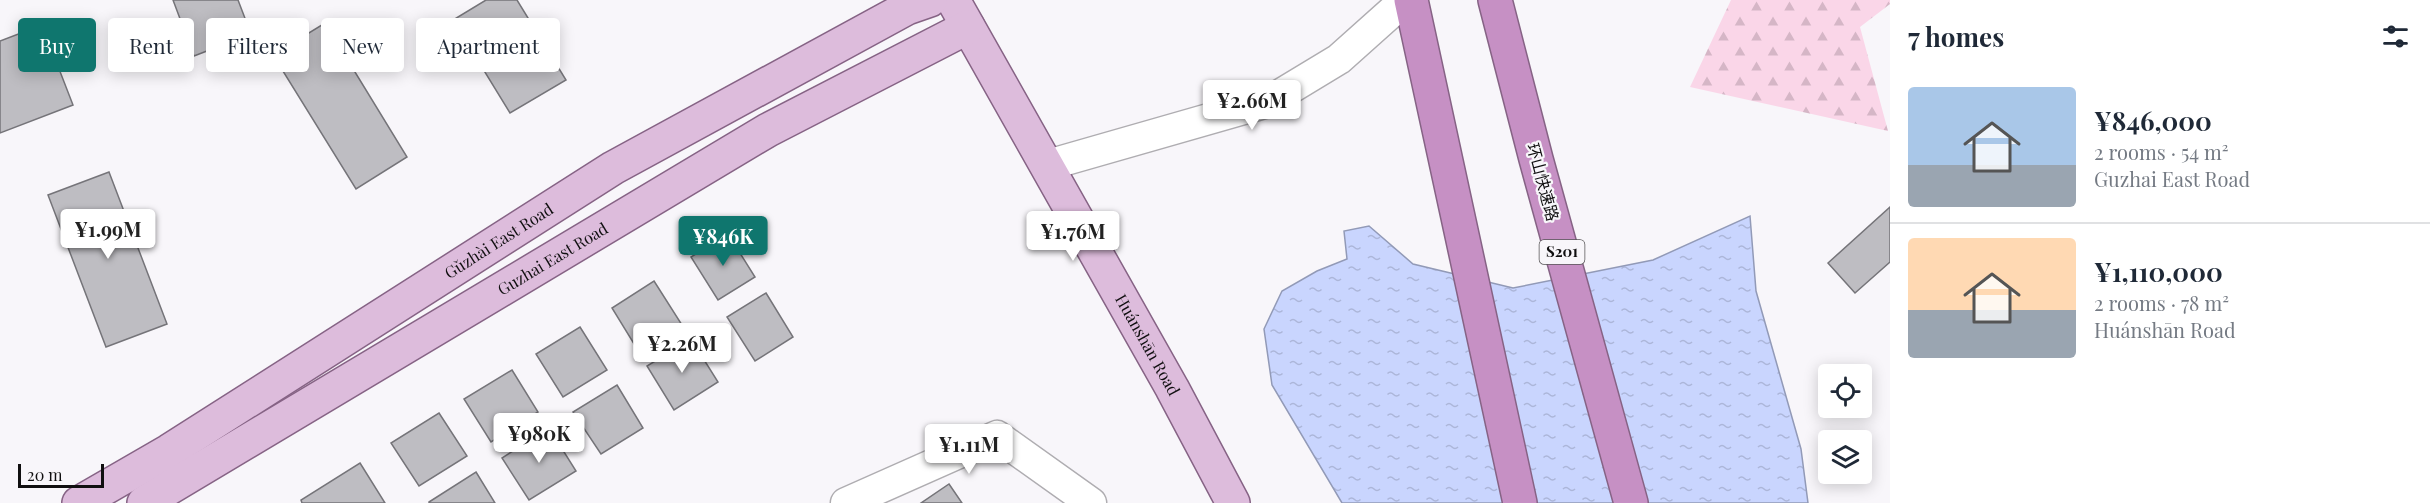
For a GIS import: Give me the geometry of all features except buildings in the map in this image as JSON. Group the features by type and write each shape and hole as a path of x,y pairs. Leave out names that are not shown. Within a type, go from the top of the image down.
{"highway":[{"path":"1411,0 1520,503"},
{"name":"环山快速路","path":"1496,0 1536,159 1631,503"}],"main road":[{"name":"Gǔzhài East Road","path":"79,503 169,451 613,168 907,8 930,0"},
{"name":"Huánshān Road","path":"960,13 1173,387 1233,503"},
{"name":"Guzhai East Road","path":"144,503 960,13"}],"street":[{"path":"1047,165 1268,102 1339,59 1405,0"},
{"path":"846,503 997,436 1091,503"}],"green space":[{"path":"1731,0 1890,0 1890,4 1860,27 1888,131 1690,87"}],"water":[{"path":"1750,216 1756,291 1801,449 1808,503 1342,503 1272,385 1264,329 1282,291 1317,271 1347,259 1344,231 1369,226 1413,264 1513,288 1653,260"}]}
